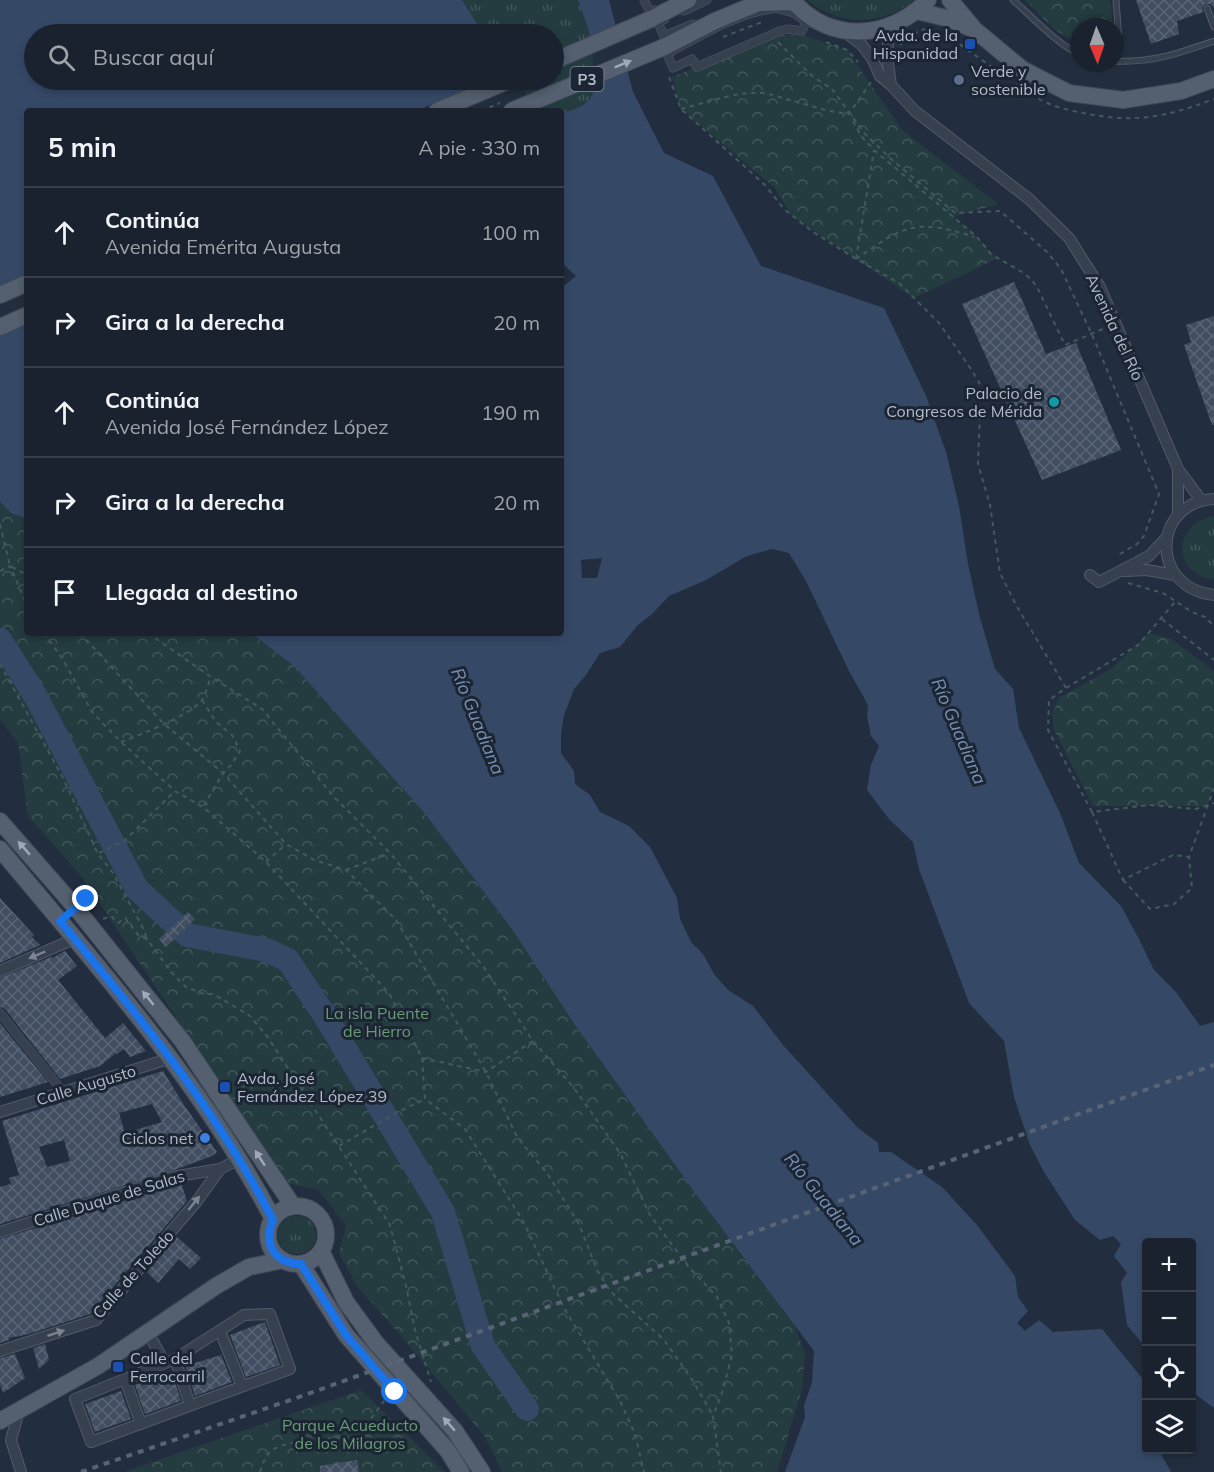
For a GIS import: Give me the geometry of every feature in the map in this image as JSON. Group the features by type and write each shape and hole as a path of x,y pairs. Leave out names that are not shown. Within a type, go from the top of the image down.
{"main road":[{"name":"P3","path":"564,57 651,19 688,0"},
{"path":"950,0 975,30 1022,69 1069,93 1123,100 1181,91 1214,79"},
{"name":"P3","path":"564,89 664,47 715,21 758,3 793,1"},
{"path":"793,1 816,20 844,37 894,25 923,5 975,30"},
{"path":"444,108 486,90"},
{"name":"P3","path":"518,108 561,90"},
{"path":"0,295 24,285"},
{"path":"0,327 24,316"},
{"path":"0,821 76,908 183,1042 293,1206"},
{"path":"0,849 171,1058 239,1159 273,1220"},
{"path":"293,1206 312,1210 319,1216 326,1233 321,1251 312,1260 301,1264 283,1260 276,1255 269,1240 269,1230 273,1220 278,1213 293,1206"},
{"path":"249,1267 269,1240"},
{"path":"321,1251 352,1311 376,1343 455,1431 482,1472"},
{"path":"5,1419 98,1366 216,1286 249,1267 283,1260"},
{"path":"301,1264 346,1335 448,1451 461,1472"}],"street":[{"path":"644,0 650,12 675,0"},
{"path":"707,0 658,22 664,36 748,0"},
{"path":"776,8 794,13 807,22 802,31 788,29 771,35 697,68 692,59 673,68 667,54 718,27 757,10 776,8"},
{"path":"891,85 886,54 888,39 894,25"},
{"name":"Avenida del Río","path":"844,37 861,45 873,60 880,76 915,111 1029,199 1069,238 1100,287 1178,469 1201,500"},
{"name":"Avenida del Río","path":"1178,469 1178,515"},
{"path":"1214,499 1201,500 1188,506 1178,515 1171,526 1166,551 1175,575 1187,587 1201,594 1214,595"},
{"path":"1090,575 1099,582 1122,571 1149,556 1167,538"},
{"path":"1122,571 1147,570 1175,575"},
{"path":"0,971 74,939"},
{"path":"0,1012 63,1092"},
{"name":"Calle Augusto","path":"1,1110 171,1058"},
{"name":"Calle de Toledo","path":"0,1351 96,1320 197,1201 220,1169 239,1159"},
{"name":"Calle Duque de Salas","path":"0,1232 172,1177 220,1169"},
{"path":"270,1314 290,1369 91,1442 75,1399 170,1361 220,1331 244,1315 270,1314"},
{"path":"220,1331 242,1386"},
{"path":"148,1333 170,1361 190,1405"},
{"path":"125,1379 141,1424"},
{"path":"5,1419 21,1472"},
{"path":"5,1419 11,1440"}],"lane":[{"path":"1013,0 1070,49"},
{"path":"1116,0 1117,18"},
{"path":"1207,8 1214,27"},
{"path":"1124,61 1139,62 1173,56 1214,41"}],"path":[{"path":"722,37 770,20"},
{"path":"771,35 811,75 832,89 865,134 890,159 955,213 1000,211 1046,250 1061,269 1092,334 1159,494 1144,536 1137,544 1120,554 1118,562 1128,584 1163,592 1175,602 1204,617 1214,626"},
{"path":"844,37 852,47"},
{"path":"667,74 681,109 765,185 784,209 813,232 899,282 939,323 971,369 981,386 978,464 990,505 1000,573 1016,605 1066,688"},
{"path":"849,114 872,83 870,77 880,76"},
{"path":"681,109 724,97 765,93 829,111 849,114"},
{"path":"1074,112 1120,119 1142,118 1180,112 1214,99"},
{"path":"849,114 861,136 874,150 977,237 991,254 1030,279 1037,287 1065,345 1116,324"},
{"path":"856,259 874,150"},
{"path":"856,259 895,233 912,226 948,228 977,237"},
{"path":"0,524 10,566 24,598"},
{"path":"0,571 10,566"},
{"path":"10,566 24,573"},
{"path":"1175,602 1138,645 1049,700 1048,730 1092,812 1122,880 1150,909 1174,904 1192,888 1189,857 1214,788"},
{"path":"1161,619 1214,660"},
{"path":"46,636 62,658 92,712 175,791 203,807 266,861 389,993 422,1058 425,1099 465,1129 524,1221 564,1308 620,1401 635,1434 644,1472"},
{"path":"83,636 164,724 223,773 286,844 314,860 346,870 396,920 486,1072 517,1137 547,1173 579,1224 597,1270 610,1291 664,1340 693,1382 713,1416 721,1472"},
{"path":"152,636 262,709 334,797 390,853 483,966 533,1041 574,1088 620,1154 650,1215 687,1265 717,1297 729,1323 732,1354 723,1390 713,1416"},
{"path":"0,664 63,778 98,854 113,873 147,939 171,972 186,987 204,994 213,994 249,1015 267,1036 390,1225 415,1330 433,1387"},
{"path":"121,742 164,724 202,700 211,677"},
{"path":"202,700 216,722 232,735 240,751 223,773 203,807"},
{"path":"98,854 124,841 175,791"},
{"path":"1092,812 1149,805 1196,809 1214,803"},
{"path":"266,861 286,844"},
{"path":"346,870 390,853"},
{"path":"1122,880 1173,855 1189,857"},
{"path":"98,913 104,920 111,916 118,923 125,918 140,936 147,939"},
{"path":"422,1058 486,1072 533,1041"},
{"path":"339,1146 425,1099"},
{"path":"260,1472 263,1461 272,1450 286,1444 358,1436 381,1404 395,1392"}],"green space":[{"path":"462,0 578,0 595,55 596,84 591,96 583,105 564,113 564,108 534,108 519,90 564,90 564,24 478,24"},
{"path":"807,0 914,0 888,15 861,20 833,15"},
{"path":"1025,0 1110,0 1112,18 1070,18 1070,39 1054,29"},
{"path":"781,35 803,35 847,50 902,130 998,204 954,217 977,237 996,259 914,298 792,216 774,187 681,109 672,77"},
{"name":"La isla Puente de Hierro","path":"0,502 11,513 24,518 24,636 255,636 295,667 427,816 514,932 575,1025 635,1109 795,1326 805,1354 802,1389 777,1472 502,1472 486,1438 356,1285 339,1253 346,1226 319,1190 287,1183 82,877 28,816 18,743 0,719"},
{"path":"1214,516 1214,579 1200,576 1191,569 1182,549 1184,539 1190,529 1200,521"},
{"path":"1149,633 1171,639 1214,671 1214,782 1207,806 1093,806 1054,730 1052,714 1059,698 1111,669"},
{"path":"297,1216 311,1221 316,1235 311,1249 297,1254 283,1249 278,1235 283,1221"},
{"name":"Parque Acueducto de los Milagros","path":"361,1390 445,1472 124,1472"}],"water":[{"path":"0,0 462,0 478,24 24,24 24,90 519,90 534,108 24,108 24,518 11,513 0,502"},
{"name":"Río Guadiana","path":"578,0 609,0 633,92 664,153 713,176 761,266 884,308 926,396 946,452 959,506 968,564 980,618 995,669 1013,689 1019,728 1060,813 1079,863 1121,906 1154,970 1176,992 1200,1026 1214,1022 1214,1408 1196,1395 1196,1238 1142,1238 1142,1343 1127,1325 1121,1282 1127,1273 1114,1256 1121,1244 1113,1236 1100,1240 1075,1220 1044,1172 1030,1145 1014,1097 1004,1041 969,1003 919,869 913,842 889,819 867,790 871,765 879,746 871,736 867,716 868,705 806,581 789,553 772,549 747,556 706,580 669,596 637,626 620,647 600,653 574,689 564,715 561,753 574,771 575,784 590,795 600,812 629,826 650,847 677,898 680,919 691,942 703,954 714,974 728,990 753,1006 783,1045 857,1127 878,1143 879,1152 891,1152 942,1187 977,1225 1015,1276 1018,1297 1028,1311 1017,1323 1025,1331 1039,1320 1053,1332 1102,1329 1142,1378 1142,1454 1161,1454 1171,1472 785,1472 805,1417 804,1405 812,1383 814,1351 693,1190 575,1025 514,932 427,816 295,667 255,636 564,636 564,286 576,276 564,265 564,113 583,105 591,96 596,84 595,55","holes":["602,558 597,578 582,578 581,560"]}],"pier":[{"path":"619,26 630,69 592,86 593,56 588,39"},
{"path":"467,90 523,90 537,108 423,108"},
{"path":"24,276 24,324 0,335 0,286"}],"building":[{"path":"1136,0 1214,0 1214,8 1210,4 1205,4 1202,8 1203,12 1177,21 1179,34 1151,44"},
{"name":"Palacio de Congresos de Mérida","path":"1014,282 1046,354 1076,343 1121,450 1042,480 962,304"},
{"path":"1214,316 1214,425 1212,425 1184,345 1191,342 1186,325"},
{"path":"0,898 34,935 32,937 40,945 0,963"},
{"path":"188,912 195,919 166,947 159,939"},
{"path":"65,951 77,966 58,980 105,1038 123,1023 146,1051 130,1057 124,1049 100,1066 60,1079 5,1009 0,1007 0,978"},
{"path":"0,1023 48,1082 0,1097"},
{"path":"163,1071 217,1152 177,1169 0,1224 0,1187 11,1184 9,1178 19,1175 2,1121","holes":["152,1104 162,1122 125,1133 119,1113","64,1140 70,1161 47,1167 39,1147"]},
{"path":"181,1183 187,1201 90,1314 29,1334 9,1338 0,1343 0,1239"},
{"path":"177,1237 201,1258 190,1269 179,1259 158,1283 147,1272"},
{"path":"265,1322 280,1365 246,1377 230,1335"},
{"path":"45,1344 49,1360 39,1369 33,1348"},
{"path":"15,1354 25,1378 3,1393 0,1384 0,1358"},
{"path":"221,1355 232,1382 195,1396 185,1366"},
{"path":"172,1373 181,1401 145,1414 135,1385"},
{"path":"121,1391 131,1419 95,1432 85,1404"},
{"path":"357,1460 359,1472 320,1472 320,1466"}],"waterway":[{"path":"0,640 35,695 137,889 187,935 266,950 288,960 327,1019 443,1212 483,1346 527,1409"}],"railway":[{"path":"81,1472 305,1395 1214,1065"}],"place":[{"name":"Avda. de la Hispanidad","path":"970,44"},
{"name":"Verde y sostenible","path":"959,80"},
{"name":"Palacio de Congresos de Mérida","path":"1054,402"},
{"name":"Avda. José Fernández López 39","path":"225,1087"},
{"name":"Ciclos net","path":"205,1138"},
{"name":"Calle del Ferrocarril","path":"118,1367"}],"route":[{"path":"86,899 60,921 171,1058 239,1159 273,1220 269,1230 269,1240 276,1255 283,1260 301,1264 346,1335 395,1392"}]}
